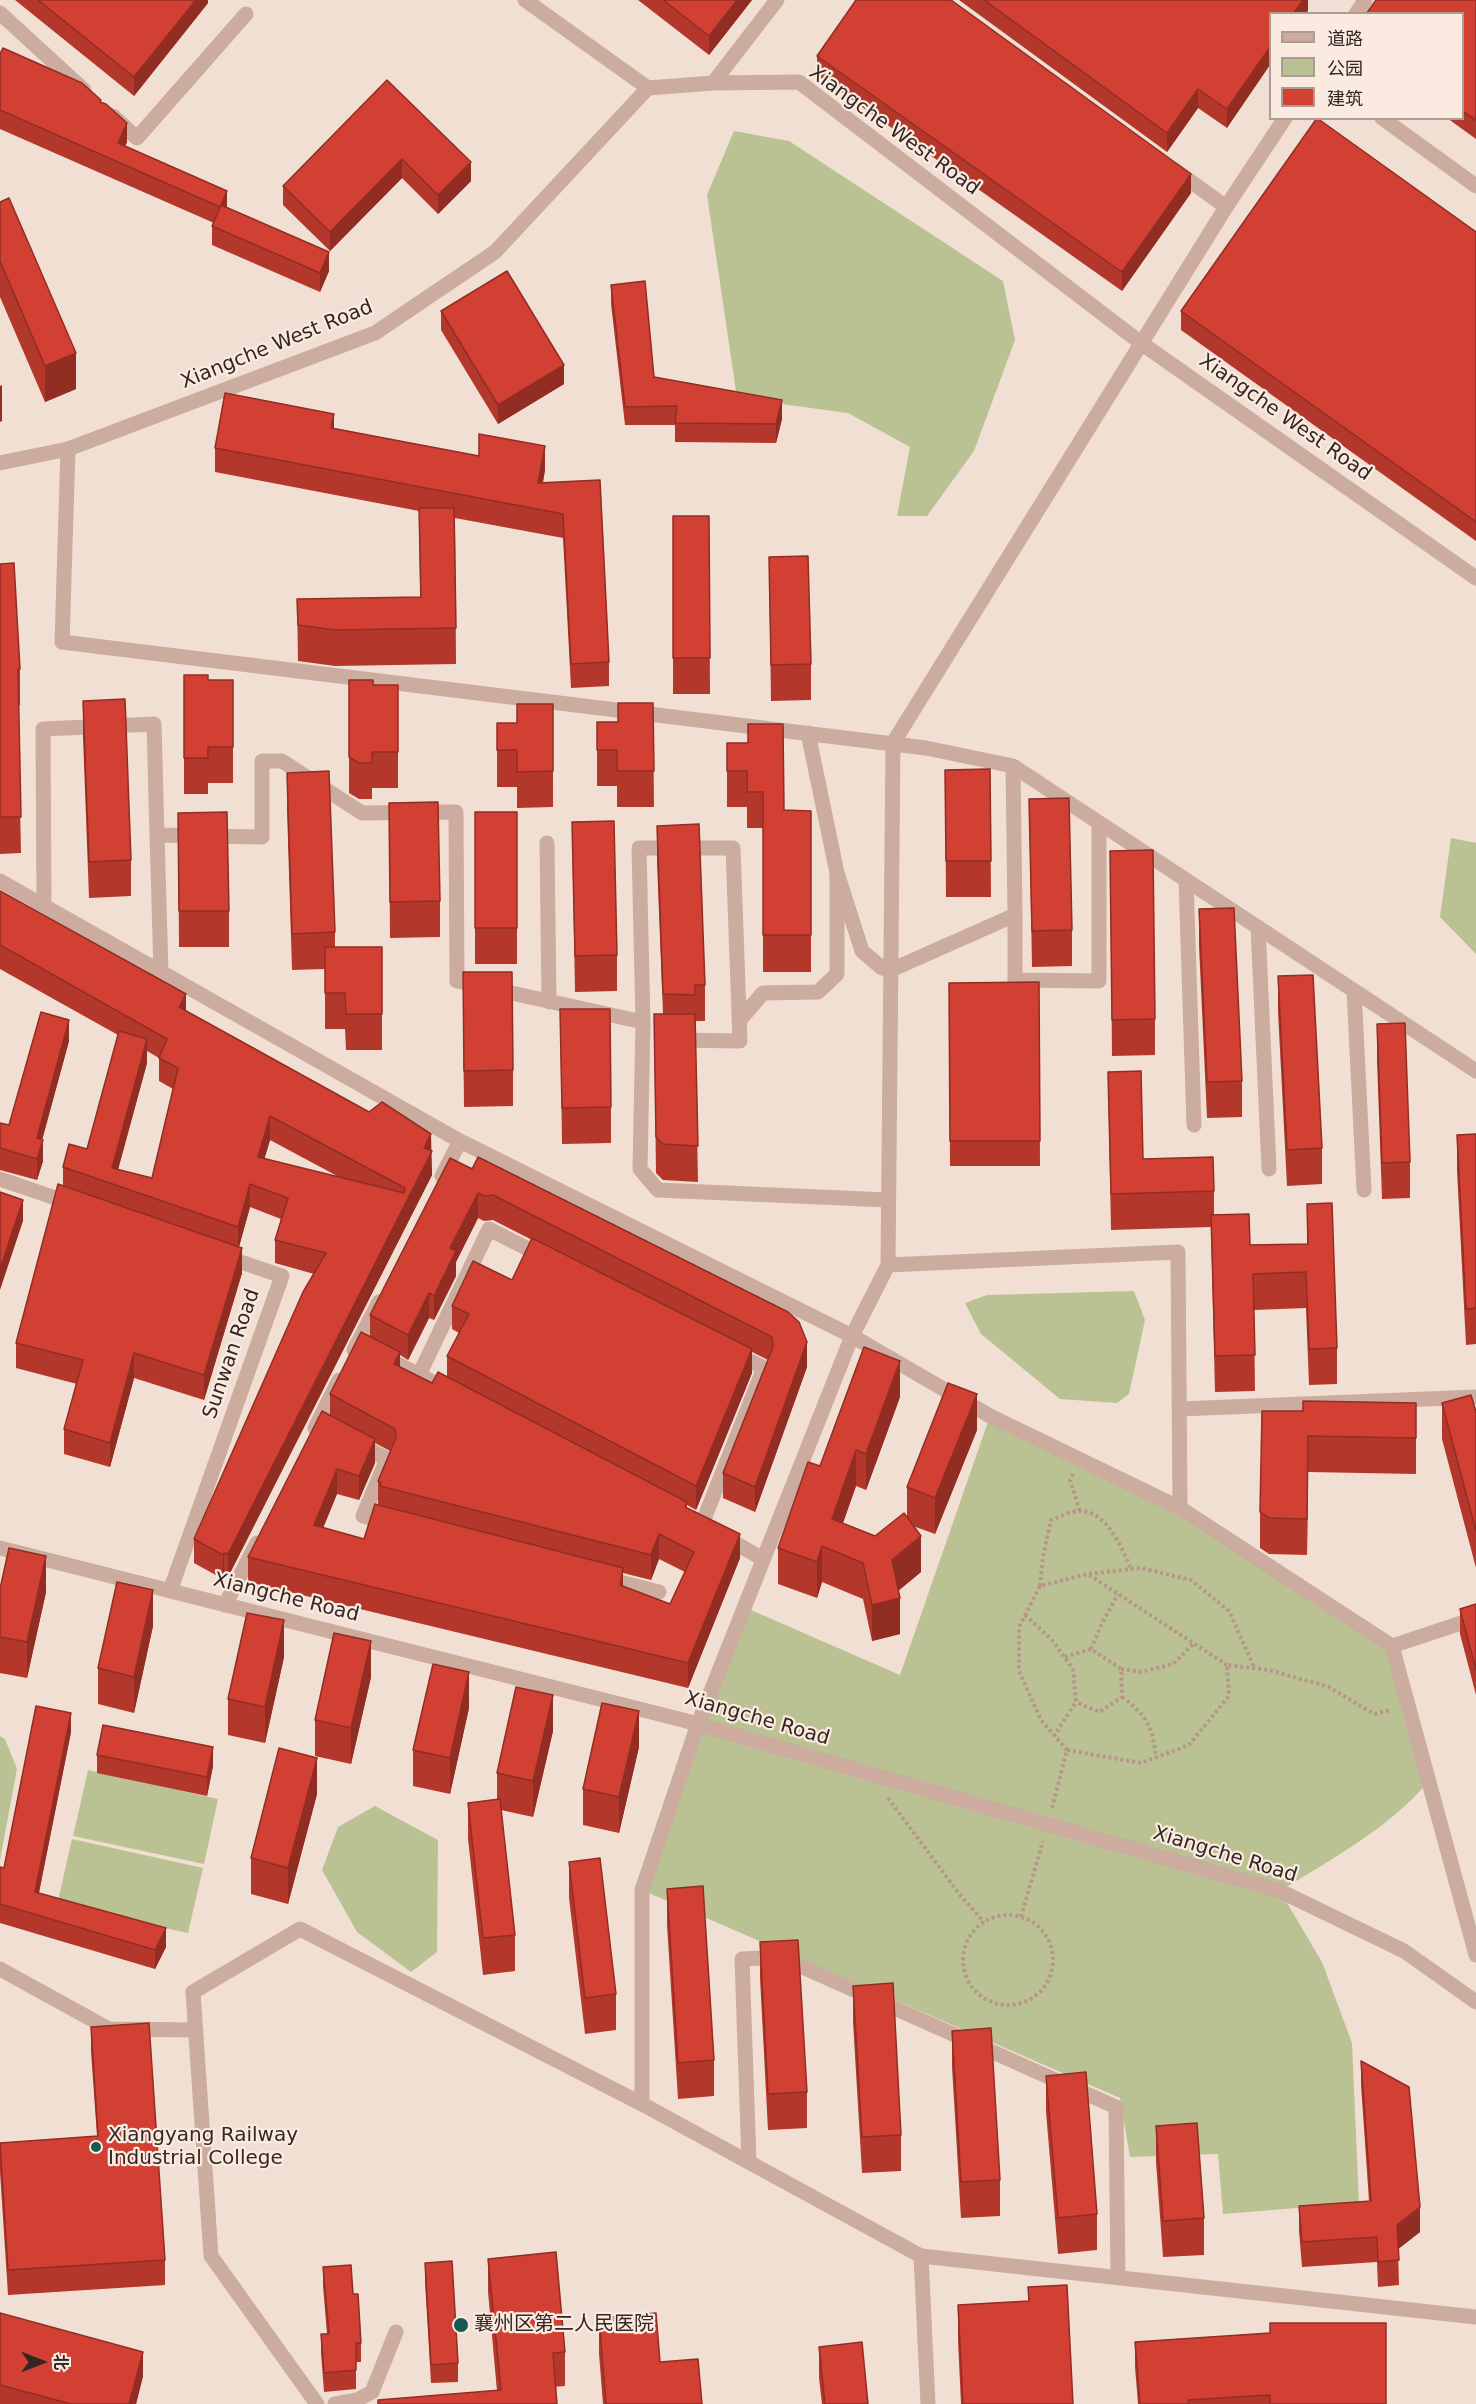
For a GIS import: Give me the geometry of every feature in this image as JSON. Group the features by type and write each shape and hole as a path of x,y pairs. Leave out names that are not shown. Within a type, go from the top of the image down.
{"street":[{"path":"525,0 648,88"},
{"path":"713,83 777,0"},
{"path":"0,13 137,138 246,14"},
{"name":"Xiangche West Road","path":"0,463 68,449 375,333 495,252 648,88 713,83 799,82 1141,342 1476,578"},
{"path":"642,2104 642,1890 698,1724 852,1336 888,1265 893,743 1141,342 1284,120"},
{"path":"1385,120 1476,186"},
{"path":"1160,158 1226,207"},
{"path":"68,449 62,642 893,743 1013,766 1476,1071"},
{"path":"44,906 43,729 154,724 161,972"},
{"path":"808,733 837,873 862,951 882,968 891,970 1014,915"},
{"path":"157,835 262,837 262,760 282,761 362,813 456,812 457,981 643,1023"},
{"path":"1013,766 1015,980 1099,981 1099,823"},
{"path":"547,843 549,1002"},
{"path":"653,1040 740,1041 733,848 639,848 643,1023 653,1040 640,1168 658,1190 888,1200"},
{"path":"739,1021 763,993 818,992 837,974 837,873"},
{"path":"1186,880 1194,1125"},
{"path":"0,881 460,1141 852,1336 990,1416 1180,1508 1392,1646 1476,1955"},
{"path":"1258,927 1269,1169"},
{"path":"1354,990 1364,1190"},
{"path":"435,1192 460,1141"},
{"path":"0,1179 90,1210"},
{"path":"419,1375 489,1229 553,1261"},
{"path":"888,1265 1178,1252 1180,1508"},
{"name":"Sunwan Road","path":"170,1591 282,1276 214,1253"},
{"path":"308,1443 322,1425 357,1344 383,1293"},
{"path":"357,1344 461,1397"},
{"path":"722,1347 764,1368 697,1521 763,1559"},
{"path":"1180,1409 1476,1397"},
{"path":"345,1437 387,1459 363,1516 409,1527"},
{"path":"225,1605 261,1534"},
{"name":"Xiangche Road","path":"0,1548 698,1724 1280,1891 1404,1952 1476,2002"},
{"path":"591,1575 659,1592"},
{"path":"1392,1646 1476,1618"},
{"path":"317,2404 211,2256 193,1992 300,1929 642,2104 921,2256 1476,2317"},
{"path":"749,2162 742,1959 780,1958 1116,2107 1118,2278"},
{"path":"0,1969 109,2029 196,2030"},
{"path":"921,2256 928,2404"},
{"path":"335,2404 357,2400 372,2392 396,2332"}],"path":[{"path":"1080,1460 1070,1480 1080,1510"},
{"path":"1131,1569 1116,1534 1098,1517 1080,1510 1051,1520 1043,1557 1040,1586 1019,1627 1019,1671 1041,1720 1067,1750 1141,1763 1189,1745 1229,1695 1227,1665"},
{"path":"1040,1586 1088,1574 1141,1568 1191,1580 1229,1611 1254,1668"},
{"path":"1088,1574 1227,1665 1269,1670 1329,1687 1374,1714 1409,1706"},
{"path":"1065,1657 1091,1649 1118,1594"},
{"path":"1025,1615 1052,1640 1073,1669 1076,1702 1054,1736"},
{"path":"1091,1649 1120,1669 1141,1672 1173,1664 1194,1643"},
{"path":"1120,1669 1122,1697 1138,1709 1153,1732 1156,1758"},
{"path":"1076,1702 1099,1712 1122,1697"},
{"path":"1021,1917 1067,1750"},
{"path":"869,1773 960,1895 984,1922"},
{"path":"1008,1915 1021,1917 1035,1923 1045,1934 1052,1948 1054,1964 1050,1978 1042,1991 1030,2001 1015,2006 1000,2005 986,2000 974,1990 966,1976 963,1961 965,1946 984,1922 1008,1915"}],"green space":[{"path":"734,131 789,141 1003,281 1015,340 974,451 927,516 897,516 910,447 848,413 737,398 707,195"},
{"path":"1451,838 1476,843 1476,954 1440,917"},
{"path":"1134,1291 1145,1320 1129,1394 1117,1403 1060,1399 981,1334 965,1303 987,1295"},
{"path":"990,1416 1180,1508 1392,1646 1429,1781 1396,1814 1378,1828 1280,1891 1322,1962 1352,2043 1359,2203 1223,2214 1218,2154 1130,2157 1120,2098 642,1890 744,1607 900,1675"},
{"path":"0,1736 5,1739 17,1769 0,1860"},
{"path":"88,1770 218,1799 204,1864 73,1836"},
{"path":"375,1806 438,1840 437,1952 411,1972 357,1932 322,1870 338,1827"},
{"path":"72,1839 203,1868 188,1933 57,1905"}],"building":[{"path":"38,0 196,0 134,77"},
{"path":"663,0 737,0 709,36"},
{"path":"856,0 951,0 1191,174 1122,272 817,56"},
{"path":"984,0 1303,0 1294,12 1269,12 1269,48 1227,109 1198,89 1167,133"},
{"path":"1376,0 1476,0 1476,120 1464,112 1464,12 1367,12"},
{"path":"3,48 82,83 101,100 100,102 106,104 127,123 118,143 227,191 220,207 0,110 0,54"},
{"path":"387,80 471,162 438,195 402,159 330,232 283,186"},
{"path":"1316,120 1320,120 1476,232 1476,522 1181,311"},
{"path":"9,198 76,353 45,366 0,261 0,202"},
{"path":"221,205 329,252 320,273 212,226"},
{"path":"507,271 564,365 498,405 441,311"},
{"path":"645,281 654,377 782,400 776,424 675,423 677,406 625,407 611,285"},
{"path":"225,393 334,414 331,428 479,456 479,434 545,446 538,483 600,480 609,662 571,664 563,514 215,448"},
{"path":"419,508 454,508 456,628 335,630 298,625 297,599 421,597"},
{"path":"673,516 709,516 710,658 673,658"},
{"path":"808,556 811,664 771,665 769,557"},
{"path":"14,563 20,669 18,669 21,817 0,817 0,564"},
{"path":"184,675 208,675 208,680 233,680 233,747 208,747 208,758 184,758"},
{"path":"349,680 373,680 373,685 398,685 398,752 372,752 372,763 359,763 349,757"},
{"path":"125,699 131,860 89,862 83,701"},
{"path":"618,703 653,703 654,771 617,771 617,750 597,750 597,722 618,722"},
{"path":"517,704 553,704 553,771 517,772 517,750 497,750 497,723 517,723"},
{"path":"748,724 783,724 784,810 811,811 811,935 763,935 763,792 747,792 747,771 727,771 727,743 748,743"},
{"path":"990,769 991,861 946,861 945,770"},
{"path":"329,771 335,932 292,934 287,773"},
{"path":"1069,798 1072,930 1032,931 1029,799"},
{"path":"438,802 440,901 390,902 389,803"},
{"path":"227,812 229,911 179,911 178,813"},
{"path":"475,812 517,812 517,928 475,928"},
{"path":"614,821 617,955 575,956 572,822"},
{"path":"699,824 705,985 695,985 695,995 663,994 657,826"},
{"path":"1153,850 1155,1019 1112,1020 1110,851"},
{"path":"0,891 186,994 179,1007 369,1112 382,1102 431,1134 424,1148 432,1151 228,1554 223,1555 194,1539 303,1292 326,1253 275,1240 288,1198 250,1184 238,1227 63,1167 69,1144 87,1149 119,1031 147,1039 112,1168 152,1178 178,1068 159,1058 167,1039 0,945","holes":["270,1116 405,1188 404,1193 258,1157"]},
{"path":"1234,908 1242,1081 1207,1082 1199,909"},
{"path":"325,947 382,947 382,1014 346,1014 345,993 325,993"},
{"path":"463,972 512,972 513,1070 464,1071"},
{"path":"1313,975 1322,1148 1287,1150 1278,976"},
{"path":"1039,982 1040,1141 950,1141 949,983"},
{"path":"560,1009 610,1009 611,1107 562,1108"},
{"path":"41,1012 69,1020 37,1138 43,1140 37,1159 0,1148 0,1123 9,1125"},
{"path":"654,1014 695,1014 698,1146 663,1144 656,1137"},
{"path":"1405,1023 1410,1162 1382,1163 1377,1024"},
{"path":"1141,1071 1143,1159 1213,1157 1214,1191 1111,1194 1108,1072"},
{"path":"1476,1134 1476,1308 1466,1309 1457,1135"},
{"path":"478,1157 788,1312 799,1322 807,1342 755,1487 723,1473 773,1347 772,1337 493,1195 484,1196 478,1193 450,1248 456,1251 434,1296 429,1293 408,1335 370,1315 450,1158 472,1169"},
{"path":"58,1184 242,1248 204,1375 134,1353 110,1443 64,1429 83,1360 16,1343"},
{"path":"0,1192 23,1200 0,1269"},
{"path":"1332,1203 1337,1348 1309,1349 1306,1272 1253,1274 1255,1355 1215,1356 1211,1215 1249,1214 1250,1245 1308,1244 1307,1204"},
{"path":"532,1238 752,1349 696,1486 447,1356 469,1314 452,1306 473,1261 512,1280"},
{"path":"361,1332 400,1352 394,1364 432,1383 438,1372 687,1502 685,1507 740,1534 688,1663 248,1557 322,1411 375,1439 359,1476 337,1469 314,1525 364,1539 375,1504 623,1568 620,1585 670,1604 694,1552 659,1534 651,1555 380,1486 381,1482 378,1481 396,1438 395,1429 330,1394"},
{"path":"864,1347 900,1361 866,1454 856,1450 832,1519 875,1536 904,1513 921,1536 892,1560 900,1598 872,1605 863,1563 822,1546 817,1562 778,1548 808,1462 820,1466"},
{"path":"948,1383 977,1394 935,1498 907,1487"},
{"path":"1471,1395 1476,1412 1476,1531 1442,1403"},
{"path":"1303,1401 1416,1403 1416,1438 1308,1436 1307,1519 1269,1518 1260,1512 1262,1411 1303,1411"},
{"path":"9,1548 46,1556 27,1642 0,1637 0,1589"},
{"path":"117,1582 153,1590 134,1677 98,1668"},
{"path":"1476,1604 1476,1670 1460,1609"},
{"path":"247,1613 284,1620 265,1707 228,1699"},
{"path":"334,1633 371,1641 351,1728 315,1720"},
{"path":"433,1664 469,1672 450,1758 413,1750"},
{"path":"516,1687 553,1695 533,1781 497,1773"},
{"path":"602,1703 639,1711 619,1797 583,1789"},
{"path":"36,1706 71,1713 35,1892 166,1928 155,1950 0,1904 0,1867 4,1868"},
{"path":"103,1725 213,1747 207,1777 97,1755"},
{"path":"279,1748 317,1758 288,1868 251,1858"},
{"path":"500,1799 515,1935 483,1938 468,1803"},
{"path":"600,1858 616,1994 585,1998 569,1862"},
{"path":"703,1886 714,2060 678,2063 667,1889"},
{"path":"798,1940 807,2092 768,2094 760,1942"},
{"path":"893,1983 901,2135 862,2137 853,1986"},
{"path":"149,2023 165,2260 8,2270 0,2143 98,2136 91,2027"},
{"path":"991,2028 1000,2180 961,2182 952,2031"},
{"path":"1361,2061 1409,2087 1420,2207 1397,2225 1399,2260 1378,2262 1377,2237 1302,2242 1299,2206 1371,2201"},
{"path":"1086,2072 1097,2214 1058,2218 1046,2076"},
{"path":"1197,2123 1204,2218 1163,2221 1156,2126"},
{"path":"556,2252 565,2352 553,2353 557,2404 378,2404 378,2400 501,2390 488,2259"},
{"path":"452,2261 458,2363 431,2365 425,2263"},
{"path":"351,2265 353,2294 358,2294 361,2343 356,2343 356,2370 324,2373 321,2334 329,2334 323,2267"},
{"path":"1067,2285 1073,2404 963,2404 958,2305 1029,2301 1028,2287"},
{"path":"0,2313 143,2352 129,2404 71,2404 0,2385"},
{"path":"656,2313 660,2362 698,2359 702,2404 606,2404 599,2318"},
{"path":"1270,2323 1386,2323 1386,2404 1270,2404 1270,2395 1188,2400 1189,2404 1140,2404 1135,2342 1270,2333"},
{"path":"862,2342 868,2404 825,2404 819,2347"}],"place":[{"name":"Xiangyang Railway Industrial College","path":"96,2147"},
{"name":"襄州区第二人民医院","path":"461,2325"}]}
